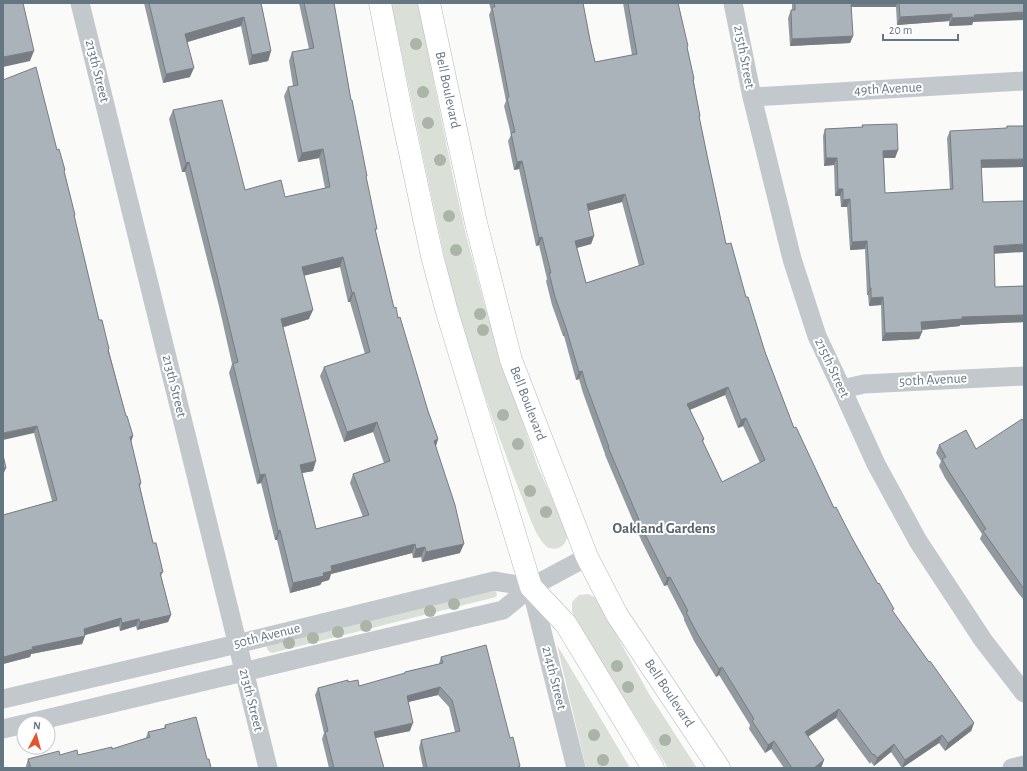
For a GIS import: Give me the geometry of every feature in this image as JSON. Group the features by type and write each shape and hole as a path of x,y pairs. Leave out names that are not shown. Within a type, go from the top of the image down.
{"street":[{"name":"213th Street","path":"80,3 268,768"},
{"path":"380,3 432,256 447,312 531,587 566,624 653,768"},
{"name":"Bell Boulevard","path":"429,3 476,223 511,360 588,557 617,614 719,768"},
{"name":"215th Street","path":"733,3 752,97 792,259 817,336 876,464 918,541 983,640 1024,693"},
{"name":"49th Avenue","path":"752,97 1024,81"},
{"name":"50th Avenue","path":"842,389 864,384 1024,376"},
{"name":"50th Avenue","path":"56,717 503,610 531,587 588,557"},
{"name":"50th Avenue","path":"3,699 494,581 531,587"},
{"name":"214th Street","path":"531,587 576,768"},
{"path":"3,729 16,726"},
{"path":"1012,768 1024,765"}],"shaded area":[{"path":"391,3 418,3 466,235 498,350 538,467 566,529 567,539 559,548 555,549 547,547 540,540 502,444 473,359 446,265"},
{"path":"495,590 497,594 496,597 272,653 267,648 267,643"},
{"path":"588,594 596,598 649,694 697,768 668,768 578,625 572,611 572,602 579,595"},
{"path":"557,645 630,768 586,768"}],"building":[{"path":"3,3 23,3 34,51 3,57"},
{"path":"149,3 261,3 271,51 252,55 244,17 185,34 194,68 166,74"},
{"path":"304,3 334,3 351,100 377,229 375,229 394,308 396,307 398,318 400,317 428,411 438,439 434,441 455,505 464,544 426,552 425,547 416,549 415,544 331,566 332,571 323,573 324,576 293,583 280,530 278,531 265,474 260,475 233,364 238,362 189,162 186,163 173,110 222,100 245,190 281,180 285,197 330,187 323,149 302,153 288,87 298,85 292,52 314,48","holes":["343,257 352,293 354,292 370,352 324,367 347,432 377,422 390,461 353,474 369,515 316,529 300,465 316,461 281,319 313,310 302,267"]},
{"path":"494,3 583,3 595,62 637,54 628,3 678,3 688,46 699,116 726,244 731,243 746,297 748,297 765,352 794,428 796,427 834,508 836,507 878,584 879,583 894,609 892,610 974,723 948,743 942,735 905,760 894,744 877,758 874,754 873,755 839,709 805,732 824,760 814,768 792,768 774,741 768,745 752,721 754,719 722,667 719,669 697,633 686,612 688,611 670,577 667,578 645,534 608,447 582,371 579,372 555,297 542,237 539,238 522,161 517,162 511,133 515,132 507,98 509,97 492,7 495,7","holes":["625,194 644,264 586,283 575,241 594,236 587,204","728,387 741,420 746,418 765,460 722,482 687,404"]},
{"path":"795,3 851,3 853,36 792,39 791,10 795,10"},
{"path":"899,3 1024,3 1024,12 952,18 952,14 900,17"},
{"path":"36,67 57,150 59,149 65,170 99,320 102,320 108,350 133,436 130,437 141,483 139,484 153,543 156,543 163,572 160,573 171,615 140,622 139,619 122,623 121,618 84,629 85,636 32,647 33,649 4,657 3,515 57,500 37,426 3,433 3,80"},
{"path":"897,124 898,150 883,151 885,193 953,189 950,131 1024,126 1024,159 981,160 983,202 1024,201 1024,244 994,246 995,287 1024,286 1024,315 962,317 962,319 921,322 922,332 885,333 883,297 871,298 867,241 852,242 850,199 843,200 843,189 838,189 837,158 826,158 825,129 863,127 862,125"},
{"path":"1022,419 1024,422 1024,589 983,531 986,529 942,459 946,457 939,445 966,430 976,449"},
{"path":"3,455 6,468 3,468"},
{"path":"486,645 510,738 513,737 520,766 518,768 427,768 421,740 460,731 452,700 440,687 407,696 413,723 374,732 384,768 334,768 325,732 328,731 318,688 348,680 348,682 358,680 359,686 405,672 443,663 441,657"},
{"path":"196,717 207,759 209,759 211,768 31,768 28,759 44,755 56,755 56,752 59,751 60,755 77,750 78,755 112,747 112,749 150,737 148,732 166,728 165,725"}],"district":[{"name":"Oakland Gardens","path":"664,528"}]}
